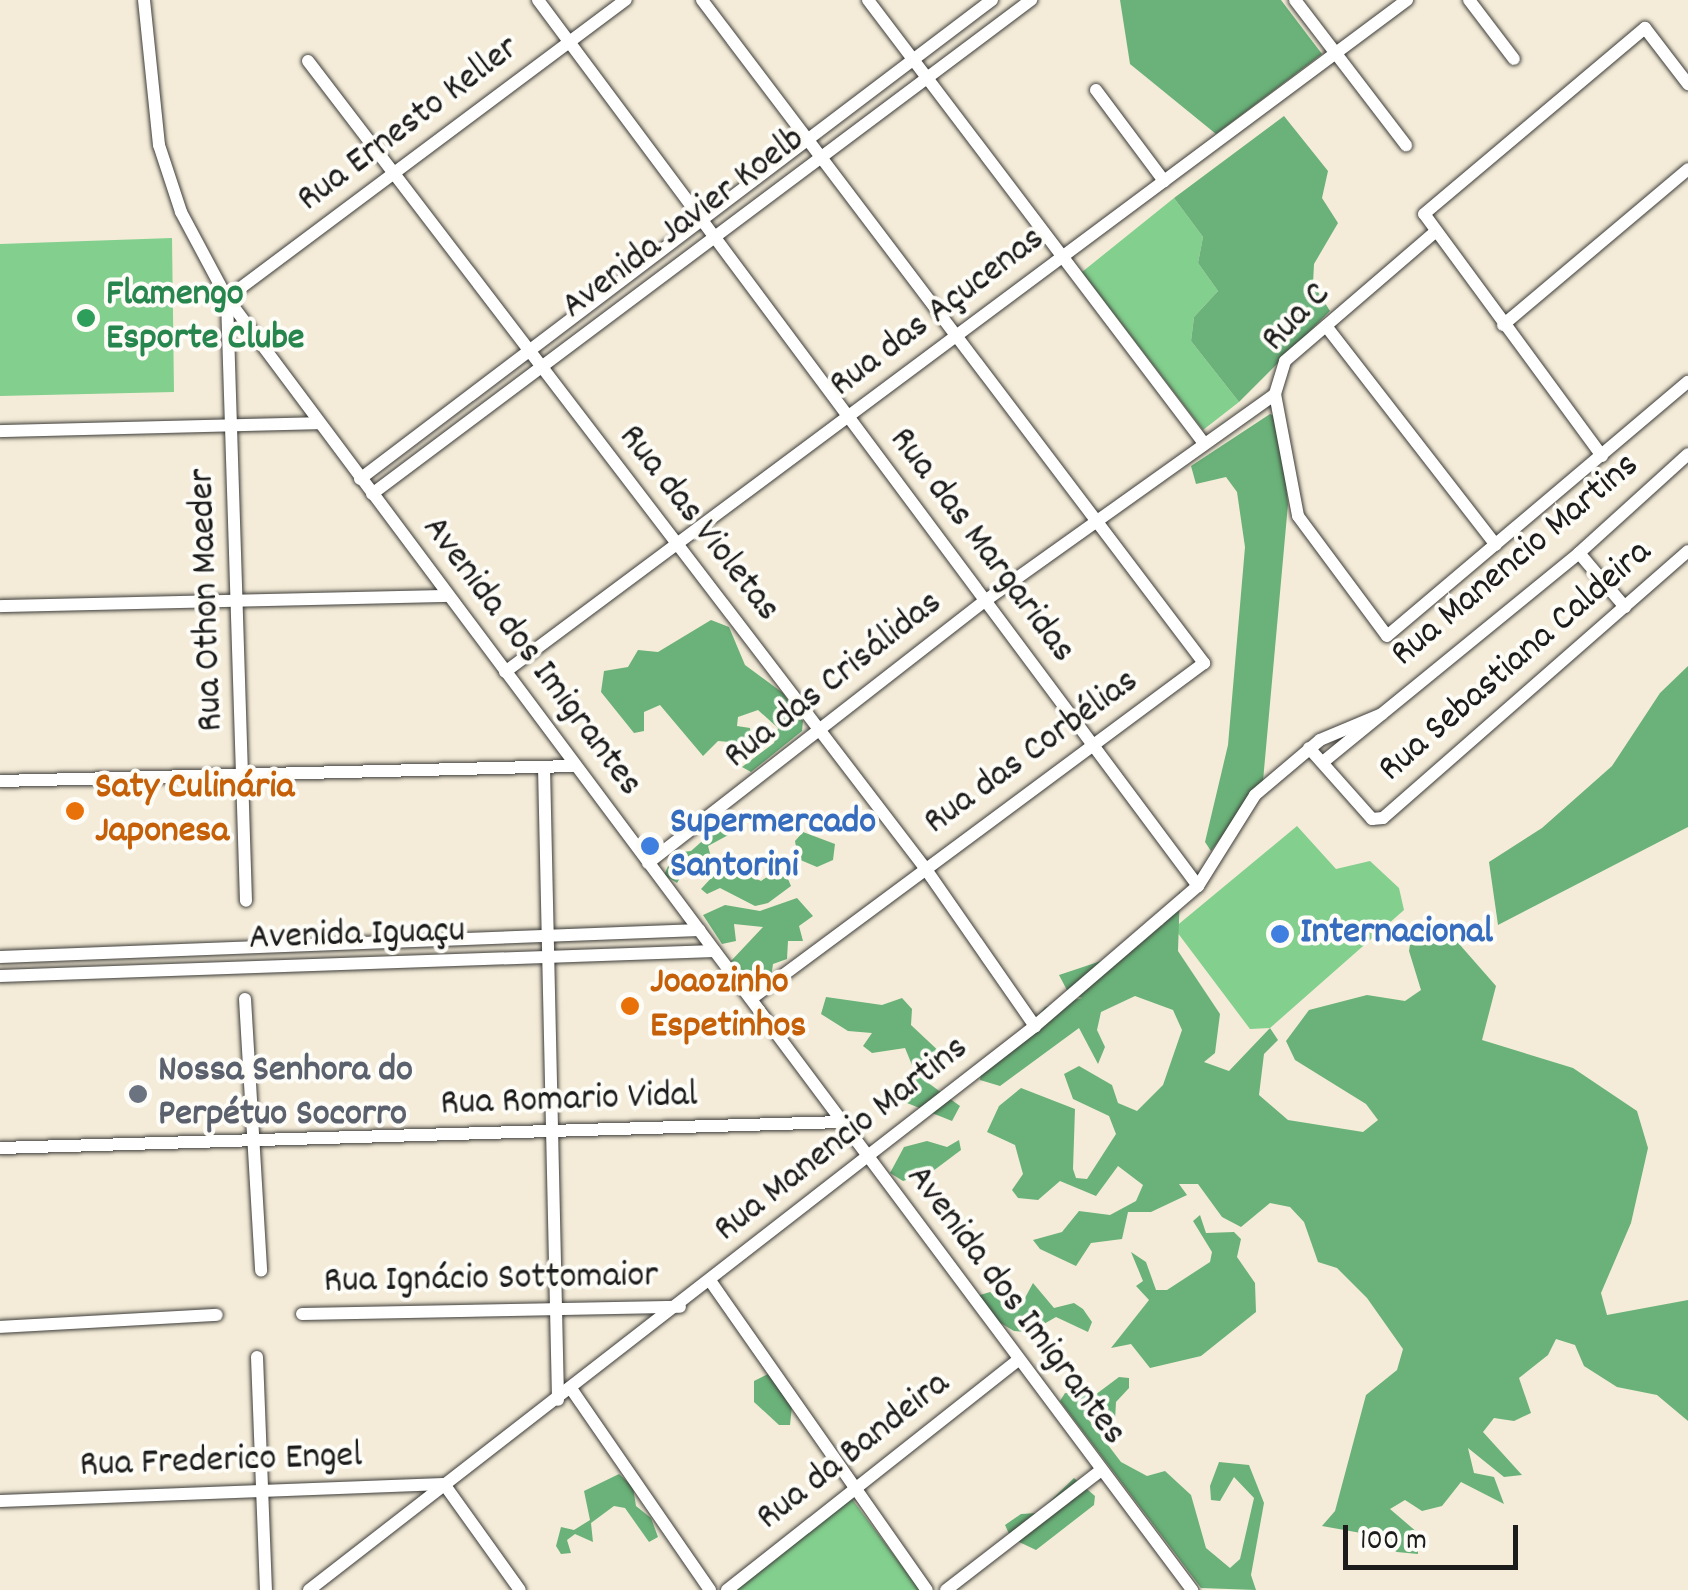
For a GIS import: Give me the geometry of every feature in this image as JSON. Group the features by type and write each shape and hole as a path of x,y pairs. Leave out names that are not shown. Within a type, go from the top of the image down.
{"street":[{"name":"Avenida dos Imigrantes","path":"144,0 159,145 181,212 227,298 1192,1590"},
{"name":"Rua das Margaridas","path":"538,0 713,240 1198,886"},
{"name":"Rua Ernesto Keller","path":"227,298 626,0"},
{"path":"702,0 805,142 1096,520"},
{"path":"868,0 1204,442"},
{"name":"Avenida Javier Koelb","path":"360,479 702,224 992,0"},
{"name":"Avenida Javier Koelb","path":"372,494 1031,0"},
{"path":"1296,0 1406,145"},
{"name":"Rua das Açucenas","path":"504,672 1407,0"},
{"path":"1469,0 1514,58"},
{"path":"1602,456 1434,233 1426,210 1645,28 1688,84"},
{"name":"Rua das Violetas","path":"308,61 924,868 1035,1026"},
{"path":"1096,90 1164,181"},
{"path":"1503,325 1688,169"},
{"name":"Rua C","path":"1204,442 1274,394 1286,361 1434,233"},
{"name":"Rua Othon Maeder","path":"227,298 246,901"},
{"path":"1326,326 1496,545"},
{"path":"1274,394 1298,516 1387,636 1688,382"},
{"path":"0,431 318,424"},
{"name":"Rua das Crisálidas","path":"648,863 985,601 1204,442"},
{"name":"Rua Manencio Martins","path":"1323,762 1579,553 1688,454"},
{"name":"Rua das Corbélias","path":"751,999 1204,663 1096,520"},
{"name":"Rua Sebastiana Caldeira","path":"1323,762 1372,819 1382,818 1688,551"},
{"path":"1579,553 1625,607"},
{"path":"0,606 236,596 448,596"},
{"name":"Rua Manencio Martins","path":"309,1590 680,1307 1035,1026 1198,886 1255,795 1309,748 1382,714"},
{"path":"1309,748 1323,762"},
{"path":"0,780 574,766"},
{"path":"544,767 558,1400"},
{"name":"Avenida Iguaçu","path":"0,957 548,939 699,930"},
{"name":"Avenida Iguaçu","path":"0,976 715,952"},
{"path":"245,999 261,1271"},
{"name":"Rua Romario Vidal","path":"0,1148 840,1122"},
{"path":"711,1282 927,1590"},
{"name":"Rua Ignácio Sottomaior","path":"302,1314 556,1304 680,1307"},
{"path":"0,1327 217,1315"},
{"path":"258,1357 266,1590"},
{"name":"Rua da Bandeira","path":"727,1590 1018,1360"},
{"path":"572,1390 710,1590"},
{"path":"946,1590 1101,1470"},
{"path":"444,1484 520,1590"},
{"name":"Rua Frederico Engel","path":"0,1501 260,1488 444,1484"}],"green space":[{"path":"1120,0 1281,0 1322,54 1216,134 1130,64"},
{"path":"1284,116 1328,171 1322,198 1338,223 1314,264 1313,284 1330,311 1239,402 1191,341 1194,317 1218,291 1198,263 1203,237 1174,198"},
{"path":"1174,198 1203,237 1198,263 1218,291 1194,317 1191,341 1239,402 1203,430 1082,272"},
{"name":"Flamengo Esporte Clube","path":"172,238 174,392 0,396 0,244"},
{"path":"1270,414 1279,419 1288,504 1263,781 1211,851 1205,842 1228,745 1245,547 1237,492 1226,477 1196,484 1191,466"},
{"path":"711,620 729,627 745,665 783,693 803,721 802,731 751,772 742,767 774,743 778,728 758,710 738,717 737,726 750,728 751,737 742,743 718,741 703,756 660,705 644,712 644,731 634,733 601,692 604,671 628,667 638,650 658,652"},
{"path":"1688,666 1688,827 1498,925 1489,862 1542,828 1612,766 1660,693"},
{"path":"732,826 732,833 708,846 712,861 687,867 677,883 664,875 674,853 691,851 718,827"},
{"name":"Internacional","path":"1297,826 1336,869 1370,861 1399,888 1404,910 1270,1028 1250,1029 1174,928"},
{"path":"803,832 835,844 833,860 817,867 798,859 795,841"},
{"path":"790,862 798,871 788,879 791,886 768,903 755,906 720,888 707,894 701,889 725,863 761,881"},
{"path":"1180,891 1178,951 1220,1014 1215,1053 1204,1062 1229,1071 1270,1028 1278,1040 1264,1054 1259,1095 1288,1120 1363,1132 1378,1120 1366,1104 1295,1060 1286,1041 1309,1010 1367,995 1405,1001 1421,990 1409,951 1412,931 1429,920 1446,929 1496,986 1482,1040 1573,1068 1637,1111 1648,1148 1631,1223 1601,1293 1607,1315 1688,1300 1688,1421 1657,1395 1617,1387 1584,1366 1575,1345 1556,1339 1548,1355 1519,1378 1531,1413 1514,1421 1494,1418 1483,1432 1522,1475 1504,1477 1468,1448 1474,1473 1494,1477 1504,1504 1461,1482 1442,1506 1422,1511 1405,1500 1390,1509 1418,1533 1418,1554 1397,1552 1361,1533 1322,1526 1335,1511 1366,1395 1397,1370 1403,1349 1367,1298 1337,1268 1318,1262 1304,1222 1290,1207 1270,1203 1241,1227 1222,1217 1198,1184 1179,1184 1187,1195 1151,1212 1128,1212 1122,1239 1091,1243 1076,1266 1040,1249 1033,1240 1062,1232 1079,1211 1110,1215 1136,1201 1143,1185 1118,1166 1096,1196 1060,1181 1038,1200 1018,1198 1012,1190 1023,1174 1015,1145 987,1132 999,1106 1021,1088 1075,1109 1073,1169 1076,1178 1087,1179 1116,1134 1109,1116 1073,1099 1064,1074 1079,1066 1112,1085 1118,1103 1137,1111 1163,1085 1182,1030 1173,1010 1135,996 1101,1012 1097,1030 1105,1047 1098,1064 1079,1028 1000,1086 980,1080 983,1061 1018,1039 1045,1007 1082,998 1069,994 1059,975 1116,956 1145,930 1163,925"},
{"path":"797,898 813,916 799,926 803,941 788,941 787,959 773,964 771,978 760,985 741,979 731,961 763,927 734,924 736,941 722,944 703,915 725,905 760,911"},
{"path":"826,997 882,1005 902,998 912,1009 911,1025 944,1056 912,1065 905,1048 872,1053 863,1046 872,1033 848,1031 821,1014"},
{"path":"920,1077 960,1106 952,1121 897,1099 894,1090"},
{"path":"959,1140 961,1150 933,1171 903,1181 890,1173 904,1147 927,1141 947,1147"},
{"path":"1200,1215 1206,1233 1234,1232 1241,1239 1237,1257 1255,1283 1256,1312 1201,1356 1150,1368 1131,1344 1111,1348 1149,1300 1136,1286 1143,1281 1131,1252 1146,1262 1156,1290 1167,1290 1210,1262 1212,1252 1193,1221"},
{"path":"1033,1283 1054,1308 1074,1303 1083,1309 1092,1322 1088,1332 1056,1317 1030,1332 1014,1331 992,1318 977,1296 990,1292 1008,1308 1019,1309"},
{"path":"768,1374 792,1406 790,1425 779,1425 754,1402 754,1381"},
{"path":"1119,1377 1129,1378 1129,1388 1116,1402 1115,1420 1108,1426 1095,1413 1085,1415 1121,1462 1147,1476 1165,1471 1191,1495 1206,1548 1230,1568 1240,1559 1254,1498 1234,1477 1220,1501 1211,1500 1210,1486 1219,1462 1249,1465 1264,1503 1251,1575 1256,1590 1201,1588 1060,1401 1065,1393 1095,1395"},
{"path":"619,1474 633,1487 636,1506 651,1518 658,1537 649,1542 625,1508 614,1506 591,1523 593,1542 575,1534 567,1540 571,1553 561,1554 556,1546 561,1527 574,1530 590,1520 584,1491"},
{"path":"1074,1478 1095,1496 1094,1505 1036,1550 1011,1538 1005,1525 1021,1514 1038,1513"},
{"path":"852,1499 920,1590 731,1590"}],"place":[{"name":"Flamengo Esporte Clube","path":"86,318"},
{"name":"Saty Culinária Japonesa","path":"75,811"},
{"name":"Supermercado Santorini","path":"650,846"},
{"name":"Internacional","path":"1280,934"},
{"name":"Joaozinho Espetinhos","path":"630,1006"},
{"name":"Nossa Senhora do Perpétuo Socorro","path":"138,1094"}]}
